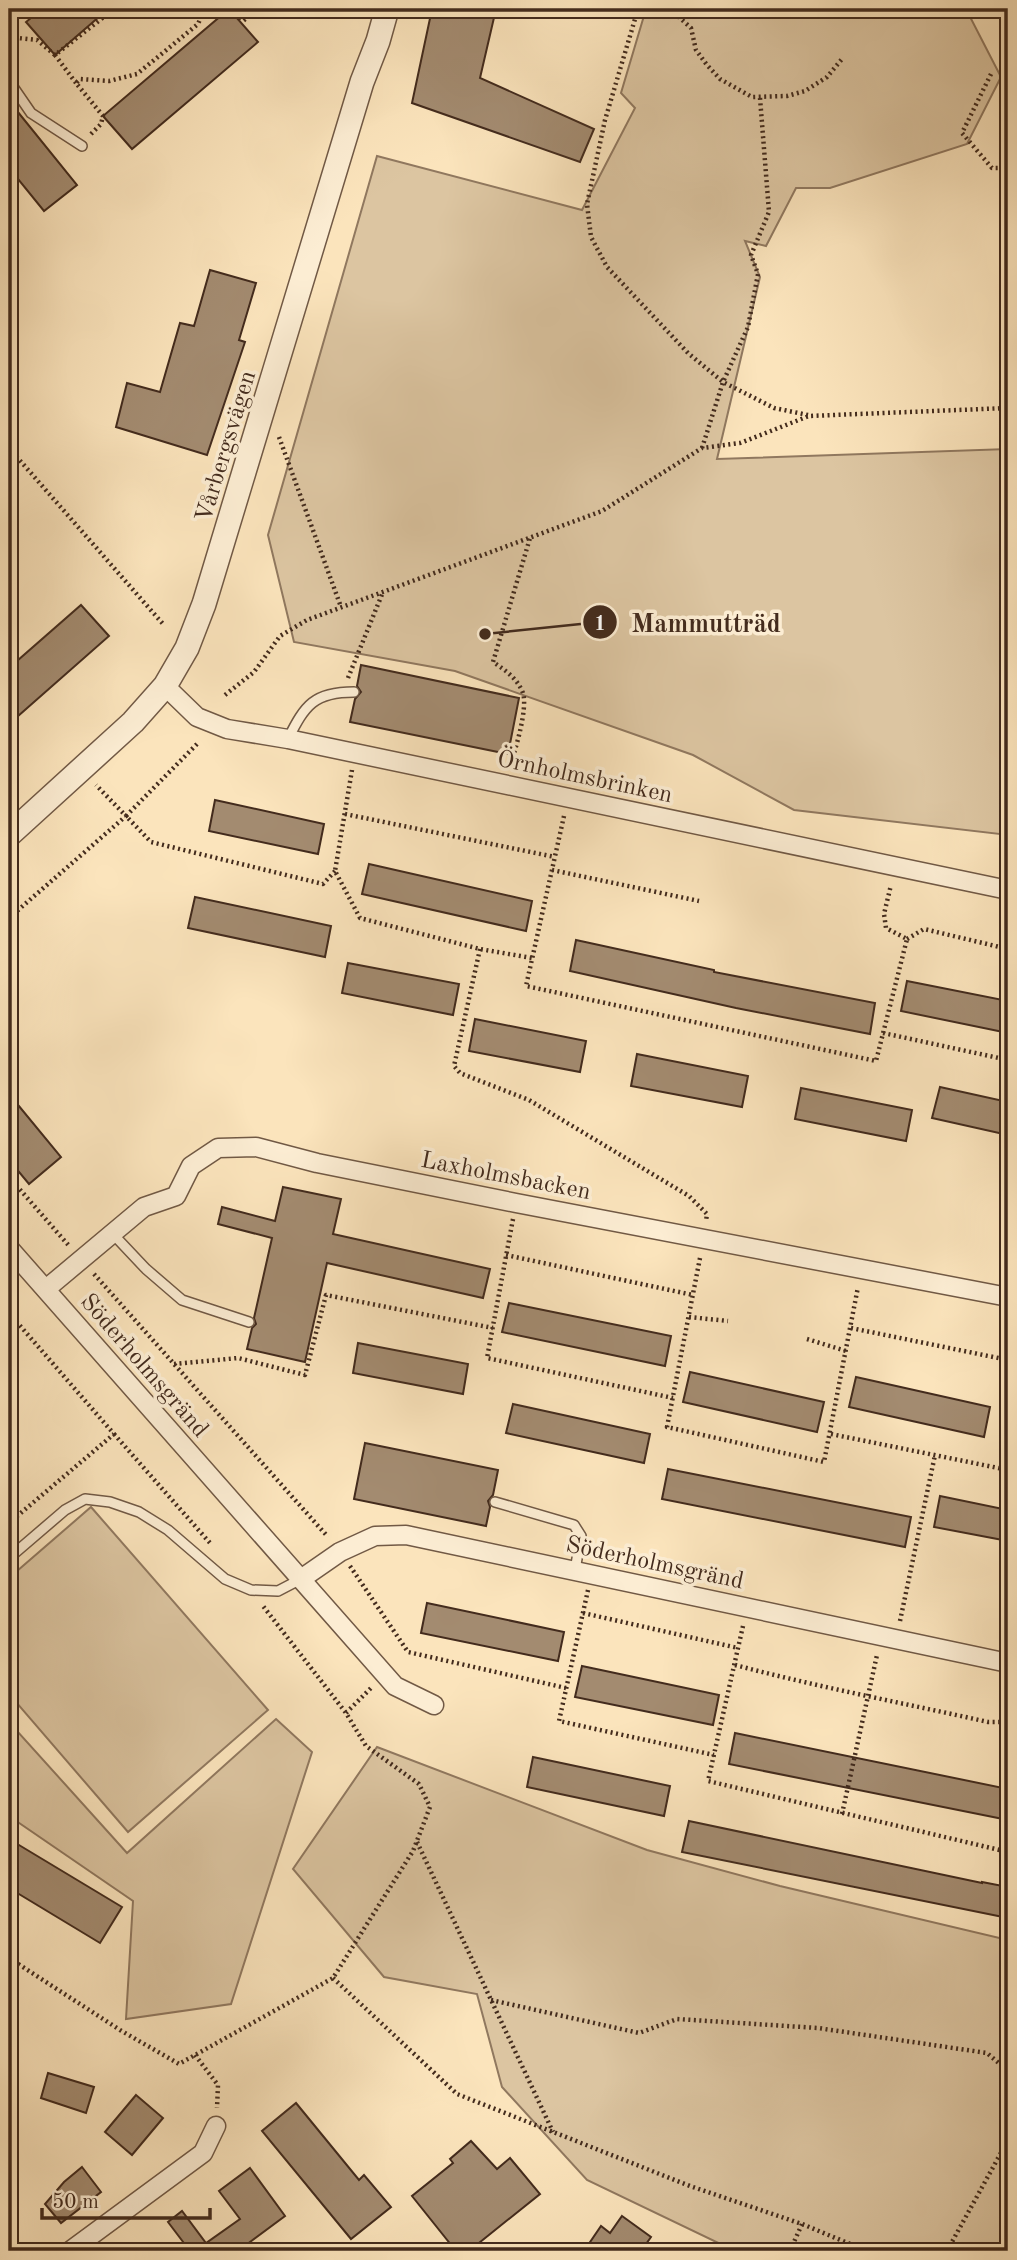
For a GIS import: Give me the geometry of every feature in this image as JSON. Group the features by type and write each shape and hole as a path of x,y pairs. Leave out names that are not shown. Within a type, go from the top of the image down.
{"street":[{"name":"Vårbergsvägen","path":"9,835 133,722 164,686 187,648 204,604 358,94 387,9"},
{"name":"Örnholmsbrinken","path":"164,686 197,717 227,729 288,739 1008,890"},
{"name":"Laxholmsbacken","path":"46,1289 144,1207 176,1196 191,1166 218,1148 256,1147 317,1163 516,1203 1008,1297"},
{"name":"Söderholmsgränd","path":"9,1248 395,1686 433,1705"},
{"name":"Söderholmsgränd","path":"300,1579 340,1552 375,1536 406,1535 1008,1663"},
{"path":"70,2251 203,2153 216,2126"}],"lane":[{"path":"9,81 31,113 82,146"},
{"path":"288,739 301,713 316,699 334,692 354,692"},
{"path":"112,1234 146,1269 182,1300 248,1322"},
{"path":"9,1558 65,1510 85,1499 110,1502 139,1512 168,1530 225,1580 251,1590 278,1591 300,1579"},
{"path":"495,1502 574,1525 581,1536 584,1571"}],"path":[{"path":"55,55 114,9"},
{"path":"76,83 80,79 110,81 137,74 198,24 201,17 194,9"},
{"path":"233,9 243,22 256,10"},
{"path":"638,9 605,120 587,204 591,237 607,267 688,353 723,382 774,408 809,416 1008,408"},
{"path":"670,9 691,28 696,50 720,79 760,98 787,96 805,91 827,77 842,60"},
{"path":"9,37 37,40 55,55 103,117 101,124 82,146"},
{"path":"991,74 962,133 992,168 1008,169"},
{"path":"702,448 723,382 748,327 758,274 751,255 769,212 760,98"},
{"path":"225,695 254,672 280,636 307,620 602,511 702,448 740,443 809,416"},
{"path":"279,437 341,607"},
{"path":"9,448 163,624"},
{"path":"504,784 522,716 523,695 511,674 493,662 530,537"},
{"path":"342,692 383,592"},
{"path":"9,918 126,816 197,744"},
{"path":"82,770 151,842 323,884 335,871 355,753"},
{"path":"568,798 526,986 876,1061 907,939 924,929 1008,949"},
{"path":"345,814 555,857"},
{"path":"895,867 884,914 886,928 907,939"},
{"path":"552,870 699,901"},
{"path":"335,871 360,918 531,958"},
{"path":"481,948 454,1066 460,1073 530,1100 689,1196 707,1214 667,1427 824,1462 861,1269"},
{"path":"883,1033 1008,1060"},
{"path":"9,1177 340,1552 408,1652 566,1688"},
{"path":"516,1203 487,1358 673,1398"},
{"path":"506,1255 693,1296"},
{"path":"174,1364 238,1358 305,1375 326,1295 493,1328"},
{"path":"9,1313 215,1549"},
{"path":"689,1317 728,1321"},
{"path":"850,1328 1008,1360"},
{"path":"807,1339 846,1351"},
{"path":"9,1523 114,1434"},
{"path":"831,1434 1008,1470"},
{"path":"842,1814 868,1695 889,1637 935,1455"},
{"path":"584,1571 583,1613 559,1721 714,1755"},
{"path":"9,1958 109,2023 180,2064 333,1978 417,1842 430,1807 419,1784 366,1746 346,1713 251,1590"},
{"path":"748,1607 708,1782 1008,1852"},
{"path":"583,1613 738,1648"},
{"path":"734,1665 829,1689 988,1722 1008,1722"},
{"path":"346,1713 384,1674"},
{"path":"417,1842 554,2132"},
{"path":"333,1978 457,2094 690,2186 802,2224 867,2251"},
{"path":"491,2000 639,2033 677,2020 818,2028 987,2053 1008,2071"},
{"path":"195,2055 218,2085 216,2126"},
{"path":"947,2251 1008,2140"},
{"path":"790,2251 802,2224"}],"shaded area":[{"path":"646,9 966,9 1001,77 967,144 830,188 796,188 766,246 745,241 760,277 717,459 1008,449 1008,835 794,810 693,755 455,671 294,642 268,535 377,156 582,210 635,108 621,93"},
{"path":"91,1507 268,1710 128,1832 9,1694 9,1578"},
{"path":"276,1719 312,1752 231,2004 126,2019 133,1901 9,1816 9,1722 127,1853"},
{"path":"377,1747 647,1850 780,1886 1008,1940 1008,2251 735,2251 587,2180 502,2087 477,1994 384,1977 293,1869"}],"building":[{"path":"42,9 108,9 55,55 26,22"},
{"path":"229,9 258,42 132,149 103,116"},
{"path":"432,9 496,9 480,78 594,129 580,162 412,103"},
{"path":"9,101 77,185 44,211 9,168"},
{"path":"210,270 256,283 239,340 245,342 207,455 116,427 127,383 160,392 180,323 194,326"},
{"path":"81,605 109,636 9,724 9,668"},
{"path":"361,665 519,698 508,754 350,722 355,699 361,692 357,686"},
{"path":"215,800 324,824 318,854 209,831"},
{"path":"369,864 532,901 526,931 362,894"},
{"path":"195,897 331,926 325,957 188,928"},
{"path":"576,940 714,972 875,1003 870,1034 570,971"},
{"path":"348,963 459,984 453,1015 342,993"},
{"path":"907,981 1008,1001 1008,1033 901,1011"},
{"path":"475,1019 586,1041 580,1072 469,1051"},
{"path":"637,1054 748,1076 742,1107 631,1086"},
{"path":"940,1087 1008,1102 1008,1135 932,1118"},
{"path":"801,1088 912,1110 906,1141 795,1119"},
{"path":"9,1094 61,1157 29,1184 9,1160"},
{"path":"283,1187 341,1199 333,1234 490,1269 483,1298 327,1263 305,1362 247,1349 252,1328 256,1324 254,1318 272,1238 218,1224 222,1207 275,1221"},
{"path":"509,1303 671,1336 665,1366 502,1332"},
{"path":"358,1343 468,1364 463,1394 353,1373"},
{"path":"690,1372 824,1402 817,1432 683,1402"},
{"path":"856,1377 990,1407 984,1437 849,1407"},
{"path":"513,1404 650,1434 644,1463 506,1433"},
{"path":"365,1443 498,1470 493,1495 488,1501 490,1507 486,1526 354,1499"},
{"path":"668,1469 911,1517 905,1547 662,1499"},
{"path":"940,1496 1008,1510 1008,1541 934,1527"},
{"path":"427,1603 564,1632 558,1661 421,1633"},
{"path":"582,1666 719,1695 713,1725 575,1697"},
{"path":"735,1733 1008,1789 1008,1820 729,1764"},
{"path":"533,1757 670,1786 664,1816 527,1787"},
{"path":"689,1821 1008,1887 1008,1918 682,1852"},
{"path":"9,1839 122,1907 100,1943 9,1888"},
{"path":"48,2073 94,2087 86,2113 41,2098"},
{"path":"136,2095 163,2118 132,2155 105,2132"},
{"path":"296,2103 359,2180 364,2175 391,2207 351,2239 262,2131"},
{"path":"471,2141 497,2169 510,2158 540,2194 469,2251 456,2251 412,2196 453,2163 450,2159"},
{"path":"82,2167 101,2192 61,2223 45,2204 64,2182"},
{"path":"250,2168 285,2216 238,2251 190,2251 168,2222 182,2211 206,2243 240,2219 219,2191"},
{"path":"622,2216 651,2237 641,2251 584,2251 601,2226 610,2233"}],"place":[{"name":"Mammutträd","path":"485,634"}]}
